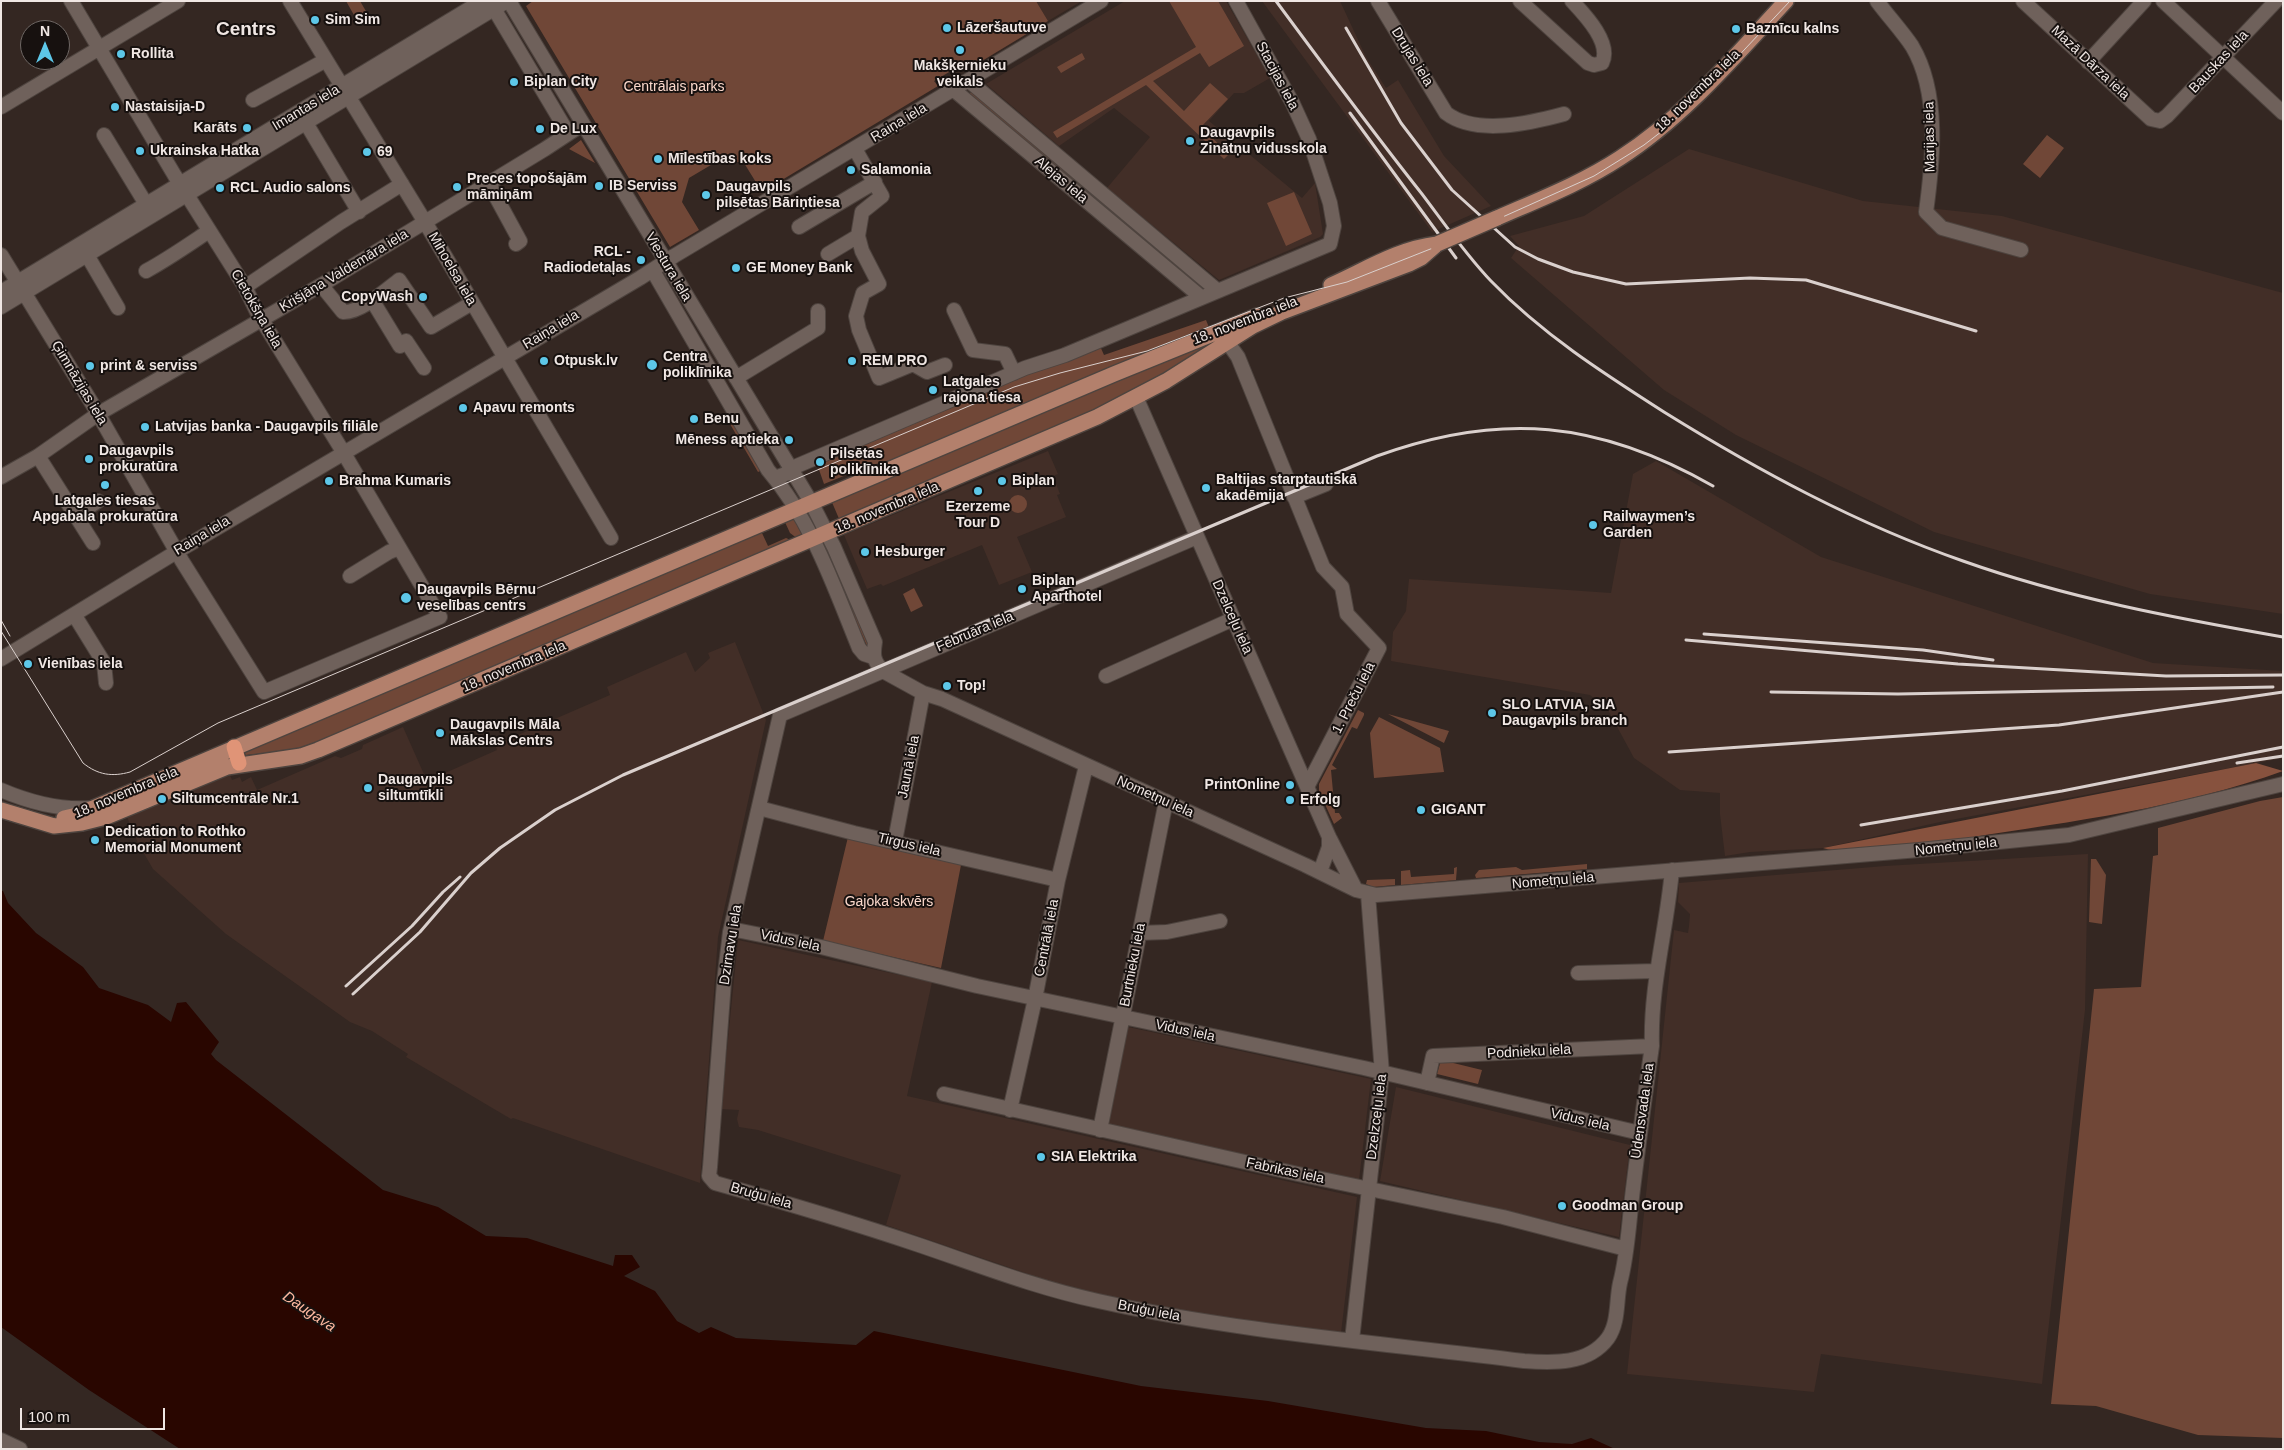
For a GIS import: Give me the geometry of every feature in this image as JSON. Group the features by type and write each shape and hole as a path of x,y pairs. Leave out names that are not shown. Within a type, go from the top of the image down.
{"highway":[{"path":"234,747 239,763"}],"main road":[{"name":"18. novembra iela","path":"46,822 54,826 68,826 106,817 192,780 239,763 301,756 318,750 1071,429 1136,397 1194,365 1253,326 1282,312 1415,261 1437,244 1580,181 1619,159 1649,138 1680,112 1786,1"},
{"name":"18. novembra iela","path":"46,822 54,818 70,817 93,808 1161,354 1300,299 1367,267 1415,247 1437,244"},
{"path":"1,810 30,820 46,822"}],"street":[{"name":"Cietokšņa iela","path":"71,1 183,189 245,288 261,320 344,452 440,617 264,692"},
{"path":"1,107 178,1"},
{"name":"Mihoelsa iela","path":"290,1 425,222 611,538"},
{"name":"Imantas iela","path":"1,307 21,287 146,204 183,189 306,123 345,92 482,1"},
{"name":"Imantas iela","path":"1,292 21,287 87,255 183,189 492,5 508,1"},
{"name":"Viestura iela","path":"508,1 792,468 827,532"},
{"name":"Raiņa iela","path":"2,657 75,616 177,551 653,270 1101,1"},
{"name":"Stacijas iela","path":"1218,291 1325,247 1332,239 1334,226 1330,203 1309,139 1293,104 1236,1"},
{"name":"Drujas iela","path":"1378,1 1446,113 1455,120 1496,126 1530,123 1564,114"},
{"path":"1520,1 1588,63 1594,65 1602,63 1605,57 1605,48 1590,20 1572,1"},
{"name":"Marijas iela","path":"1877,1 1912,46 1923,70 1929,92 1932,168 1926,212 1942,228 2022,250"},
{"name":"Mazā Dārza iela","path":"2023,1 2151,119 2160,121"},
{"path":"2088,62 2144,1"},
{"path":"2163,1 2283,113"},
{"name":"Bauskas iela","path":"2160,121 2167,116 2276,1"},
{"path":"492,5 568,133"},
{"path":"252,100 326,60"},
{"name":"Alejas iela","path":"969,81 1218,291"},
{"name":"Alejas iela","path":"954,90 1201,298"},
{"path":"306,123 359,212"},
{"name":"Krišjāņa Valdemāra iela","path":"1,477 38,456 98,414 323,284 489,184 583,124"},
{"path":"104,135 146,204"},
{"path":"856,149 882,196 862,212 858,236 862,252 879,284 862,293 856,316 859,330 879,378 913,364 927,372 945,365"},
{"path":"799,227 875,182"},
{"path":"245,288 402,184"},
{"path":"489,184 520,241 516,244"},
{"path":"146,271 171,257 209,231"},
{"path":"828,254 858,236"},
{"name":"Ģimnāzijas iela","path":"1,255 98,414 177,551 264,692"},
{"path":"87,255 118,308"},
{"path":"1167,269 1178,257"},
{"name":"Viestura iela","path":"653,270 768,470 795,509 812,539"},
{"path":"323,284 326,292 343,312 349,313 372,300 399,280 432,327 472,303"},
{"path":"775,478 788,473 792,468 1014,373 1065,355 1218,291"},
{"path":"372,300 400,346 406,341 424,368"},
{"path":"954,310 973,350 1005,354 1014,373"},
{"path":"736,378 818,328 818,311"},
{"name":"1. Preču iela","path":"1228,342 1238,357 1323,567 1342,587 1347,614 1379,648 1307,788"},
{"name":"Dzelceļu iela","path":"1136,397 1329,837 1362,892"},
{"path":"38,456 93,543"},
{"path":"1294,497 1326,484"},
{"path":"75,516 98,501"},
{"path":"827,532 875,642 872,657"},
{"name":"Februāra iela","path":"780,715 1197,537"},
{"name":"Nometņu iela","path":"812,539 859,648 864,654 872,657 882,671 923,693 942,699 1362,892 1504,886 2069,836 2283,784"},
{"path":"350,576 399,548"},
{"path":"75,616 104,663 106,683"},
{"path":"1106,676 1233,619"},
{"name":"Jaunā iela","path":"895,841 923,693"},
{"name":"Dzirnavu iela","path":"712,1179 709,1176 719,1045 731,929 780,715"},
{"name":"Centrālā iela","path":"1010,1110 1035,999 1058,880 1086,766"},
{"path":"1,790 53,806 76,809 93,808"},
{"name":"Burtnieku iela","path":"1100,1130 1166,801"},
{"name":"Tirgus iela","path":"759,808 854,833 1058,880"},
{"path":"1320,872 1329,847 1329,837"},
{"name":"Ūdensvada iela","path":"1600,1346 1608,1337 1615,1322 1652,1046 1651,1022 1656,971 1668,913 1672,870"},
{"name":"Dzelzceļu iela","path":"1352,1340 1382,1073 1362,892"},
{"path":"1139,933 1167,932 1220,921"},
{"name":"Vidus iela","path":"731,929 821,947 1035,999 1427,1083 1640,1134"},
{"path":"1578,973 1656,971"},
{"name":"Podnieku iela","path":"1427,1083 1434,1056 1652,1046"},
{"name":"Fabrikas iela","path":"944,1094 1100,1130 1503,1217 1626,1249"},
{"name":"Bruģu iela","path":"712,1179 715,1183 775,1199 996,1272 1096,1301 1226,1326 1556,1363 1584,1356 1600,1346"},
{"path":"1,1440 20,1449"}],"shaded area":[{"path":"1036,1 1080,1 1080,2 1048,21"},
{"name":"Daugavpils Zinātņu vidusskola","path":"1125,1 1226,1 1270,78 1244,93 1234,93 1209,121 1302,198 1315,183 1323,234 1320,237 1219,280 1107,188 1150,137 1114,108 1059,146 986,84"},
{"path":"1262,1 1340,1 1366,57 1386,88 1398,80 1444,156 1491,206 1432,232"},
{"path":"1689,149 1863,201 2002,216 2283,293 2283,614 2150,594 1934,532 1736,435 1664,390 1511,258 1519,246 1510,236 1584,216"},
{"path":"1048,451 1058,474 1053,476 1060,494 1057,495 1066,517 1017,537 1032,572 999,585 982,545 883,586 881,584 867,589 844,535"},
{"path":"1656,461 1821,557 2153,663 2283,671 2283,758 1940,822 1823,848 1750,852 1725,856 1720,814 1720,793 1680,790 1634,758 1608,710 1590,695 1391,661 1393,632 1406,611 1409,579 1611,593 1633,474"},
{"path":"735,642 766,720 718,937 700,1183 513,1118 511,1119 406,1057 408,1054 372,1031 350,1022 226,934 153,869 138,843 127,817 230,775 232,780 240,777 242,782 251,777 257,790 335,756 341,758 362,749 363,745 403,727 427,781 497,750 495,745 610,695 607,687 686,652 695,672 710,658 708,653"},
{"path":"2256,763 2283,771 2206,795 2087,819 1903,847 1849,851 1823,848"},
{"path":"2088,854 2085,1010 2042,1384 1821,1354 1814,1392 1627,1374 1674,930 1688,933 1689,926 1690,914 1678,902 1679,883 1885,866"},
{"path":"738,940 932,982 907,1096 1357,1197 1341,1333 1211,1321 1098,1298 886,1225 901,1175 758,1130 739,1127 737,1119 739,1110 721,1109"},
{"path":"1128,1027 1371,1079 1359,1180 1108,1126"},
{"path":"1396,1087 1630,1145 1619,1237 1380,1181"}],"green space":[{"path":"346,1 360,1 370,18 359,24"},
{"name":"Centrālais parks","path":"533,1 1036,1 1048,21 967,70 961,65 934,81 938,86 762,192 744,163 721,159 689,178 682,202 699,230 670,247 526,6"},
{"path":"1169,1 1218,1 1244,46 1209,67 1200,53 1153,81 1184,111 1210,83 1228,99 1201,127 1229,154 1224,159 1146,85 1057,138 1053,132 1196,47"},
{"path":"1082,53 1085,59 1061,73 1057,67"},
{"path":"973,91 1170,258 1168,261 967,95"},
{"path":"2047,135 2064,148 2040,178 2023,164"},
{"path":"581,140 595,163 569,149"},
{"path":"1294,192 1312,234 1286,246 1267,203"},
{"path":"1206,320 1210,330 895,460 871,465 824,484 816,461 1013,379 1100,346 1104,355"},
{"path":"1213,338 1216,343 1120,400 840,521 831,500"},
{"path":"730,424 735,426 762,470 758,472"},
{"path":"1018,495 1024,498 1027,504 1024,510 1018,513 1012,510 1009,504 1012,498"},
{"path":"794,518 802,535 798,539 790,533 784,520"},
{"path":"780,523 779,526 762,533 768,546 786,538 793,541 325,741 296,750 246,755 243,752"},
{"path":"829,552 868,643 867,646 826,553"},
{"path":"914,588 923,606 911,612 903,594"},
{"path":"1358,710 1364,713 1364,715 1357,729 1352,727 1332,765 1337,769 1331,770 1335,813 1339,813 1342,818 1334,824 1319,791 1319,784"},
{"path":"1388,714 1449,731 1444,743"},
{"path":"1379,717 1440,748 1444,772 1374,778 1370,733"},
{"path":"2283,797 2283,1438 2198,1435 2096,1406 2051,1404 2094,989 2141,987 2153,856 2158,855 2158,828 2260,801"},
{"name":"Gajoka skvērs","path":"848,837 961,865 941,968 823,941"},
{"path":"2091,859 2096,859 2106,875 2102,924 2089,922"},
{"path":"1587,864 1587,869 1476,878 1475,875 1479,870 1516,867 1522,870"},
{"path":"1457,867 1456,880 1401,885 1401,871 1410,870 1411,877 1454,874 1454,868"},
{"path":"1395,879 1395,885 1373,887 1366,884 1367,880"},
{"path":"1441,1060 1482,1070 1478,1084 1437,1074"}],"water":[{"name":"Daugava","path":"1,891 3,891 8,903 36,933 83,967 99,988 148,1005 171,1022 177,1003 186,1002 219,1042 211,1054 216,1060 383,1190 438,1207 486,1236 527,1238 613,1266 615,1255 632,1255 640,1267 624,1276 655,1291 677,1321 699,1333 711,1327 736,1338 856,1345 874,1331 1141,1386 1268,1401 1426,1428 1486,1431 1539,1442 1572,1444 1591,1438 1615,1449 180,1449 89,1390 1,1327"}],"tram line":[{"path":"1,631 83,763 105,774 130,772 218,723 1014,387 1147,351 1284,298 1347,282 1438,246 1594,176 1644,145 1666,128 1715,81 1790,1"},
{"path":"1,620 10,636"}],"railway":[{"path":"1276,1 1455,239 1491,281 1531,318 1574,352 1664,412 1736,455 1809,495 1885,530 1963,561 2042,586 2122,606 2283,637"},
{"path":"1346,28 1401,123 1452,190 1515,247 1538,259 1573,272 1626,284 1750,278 1806,280 1976,331"},
{"path":"1350,113 1456,258"},
{"path":"353,994 420,932 471,873 500,848 555,810 623,775 1377,456 1422,442 1466,433 1508,429 1549,430 1589,436 1630,448 1671,464 1713,486"},
{"path":"1704,634 1923,650 1993,660"},
{"path":"1686,640 1958,664 2166,676 2283,675"},
{"path":"1771,692 1898,694 2273,687"},
{"path":"1669,752 2059,725 2283,692"},
{"path":"1861,825 2062,791 2283,747"},
{"path":"2237,763 2283,756"},
{"path":"346,986 412,926 443,892 460,877"}],"place":[{"name":"Sim Sim","path":"315,20"},
{"name":"Lāzeršautuve","path":"947,28"},
{"name":"Baznīcu kalns","path":"1736,29"},
{"name":"Makšķernieku veikals","path":"960,50"},
{"name":"Rollita","path":"121,54"},
{"name":"Biplan City","path":"514,82"},
{"name":"Nastaisija-D","path":"115,107"},
{"name":"Karāts","path":"247,128"},
{"name":"De Lux","path":"540,129"},
{"name":"Daugavpils Zinātņu vidusskola","path":"1190,141"},
{"name":"Ukrainska Hatka","path":"140,151"},
{"name":"69","path":"367,152"},
{"name":"Mīlestības koks","path":"658,159"},
{"name":"Salamonia","path":"851,170"},
{"name":"IB Serviss","path":"599,186"},
{"name":"Preces topošajām māmiņām","path":"457,187"},
{"name":"RCL Audio salons","path":"220,188"},
{"name":"Daugavpils pilsētas Bāriņtiesa","path":"706,195"},
{"name":"RCL - Radiodetaļas","path":"641,260"},
{"name":"GE Money Bank","path":"736,268"},
{"name":"CopyWash","path":"423,297"},
{"name":"Otpusk.lv","path":"544,361"},
{"name":"REM PRO","path":"852,361"},
{"name":"Centra poliklīnika","path":"652,365"},
{"name":"print & serviss","path":"90,366"},
{"name":"Latgales rajona tiesa","path":"933,390"},
{"name":"Apavu remonts","path":"463,408"},
{"name":"Benu","path":"694,419"},
{"name":"Latvijas banka - Daugavpils filiāle","path":"145,427"},
{"name":"Mēness aptieka","path":"789,440"},
{"name":"Daugavpils prokuratūra","path":"89,459"},
{"name":"Pilsētas poliklīnika","path":"820,462"},
{"name":"Brahma Kumaris","path":"329,481"},
{"name":"Biplan","path":"1002,481"},
{"name":"Latgales tiesas Apgabala prokuratūra","path":"105,485"},
{"name":"Baltijas starptautiskā akadēmija","path":"1206,488"},
{"name":"Ezerzeme Tour D","path":"978,491"},
{"name":"Railwaymen’s Garden","path":"1593,525"},
{"name":"Hesburger","path":"865,552"},
{"name":"Biplan Aparthotel","path":"1022,589"},
{"name":"Daugavpils Bērnu veselības centrs","path":"406,598"},
{"name":"Vienības iela","path":"28,664"},
{"name":"Top!","path":"947,686"},
{"name":"SLO LATVIA, SIA Daugavpils branch","path":"1492,713"},
{"name":"Daugavpils Māla Mākslas Centrs","path":"440,733"},
{"name":"PrintOnline","path":"1290,785"},
{"name":"Daugavpils siltumtīkli","path":"368,788"},
{"name":"Siltumcentrāle Nr.1","path":"162,799"},
{"name":"Erfolg","path":"1290,800"},
{"name":"GIGANT","path":"1421,810"},
{"name":"Dedication to Rothko Memorial Monument","path":"95,840"},
{"name":"SIA Elektrika","path":"1041,1157"},
{"name":"Goodman Group","path":"1562,1206"}],"district":[{"name":"Centrs","path":"246,30"}]}
